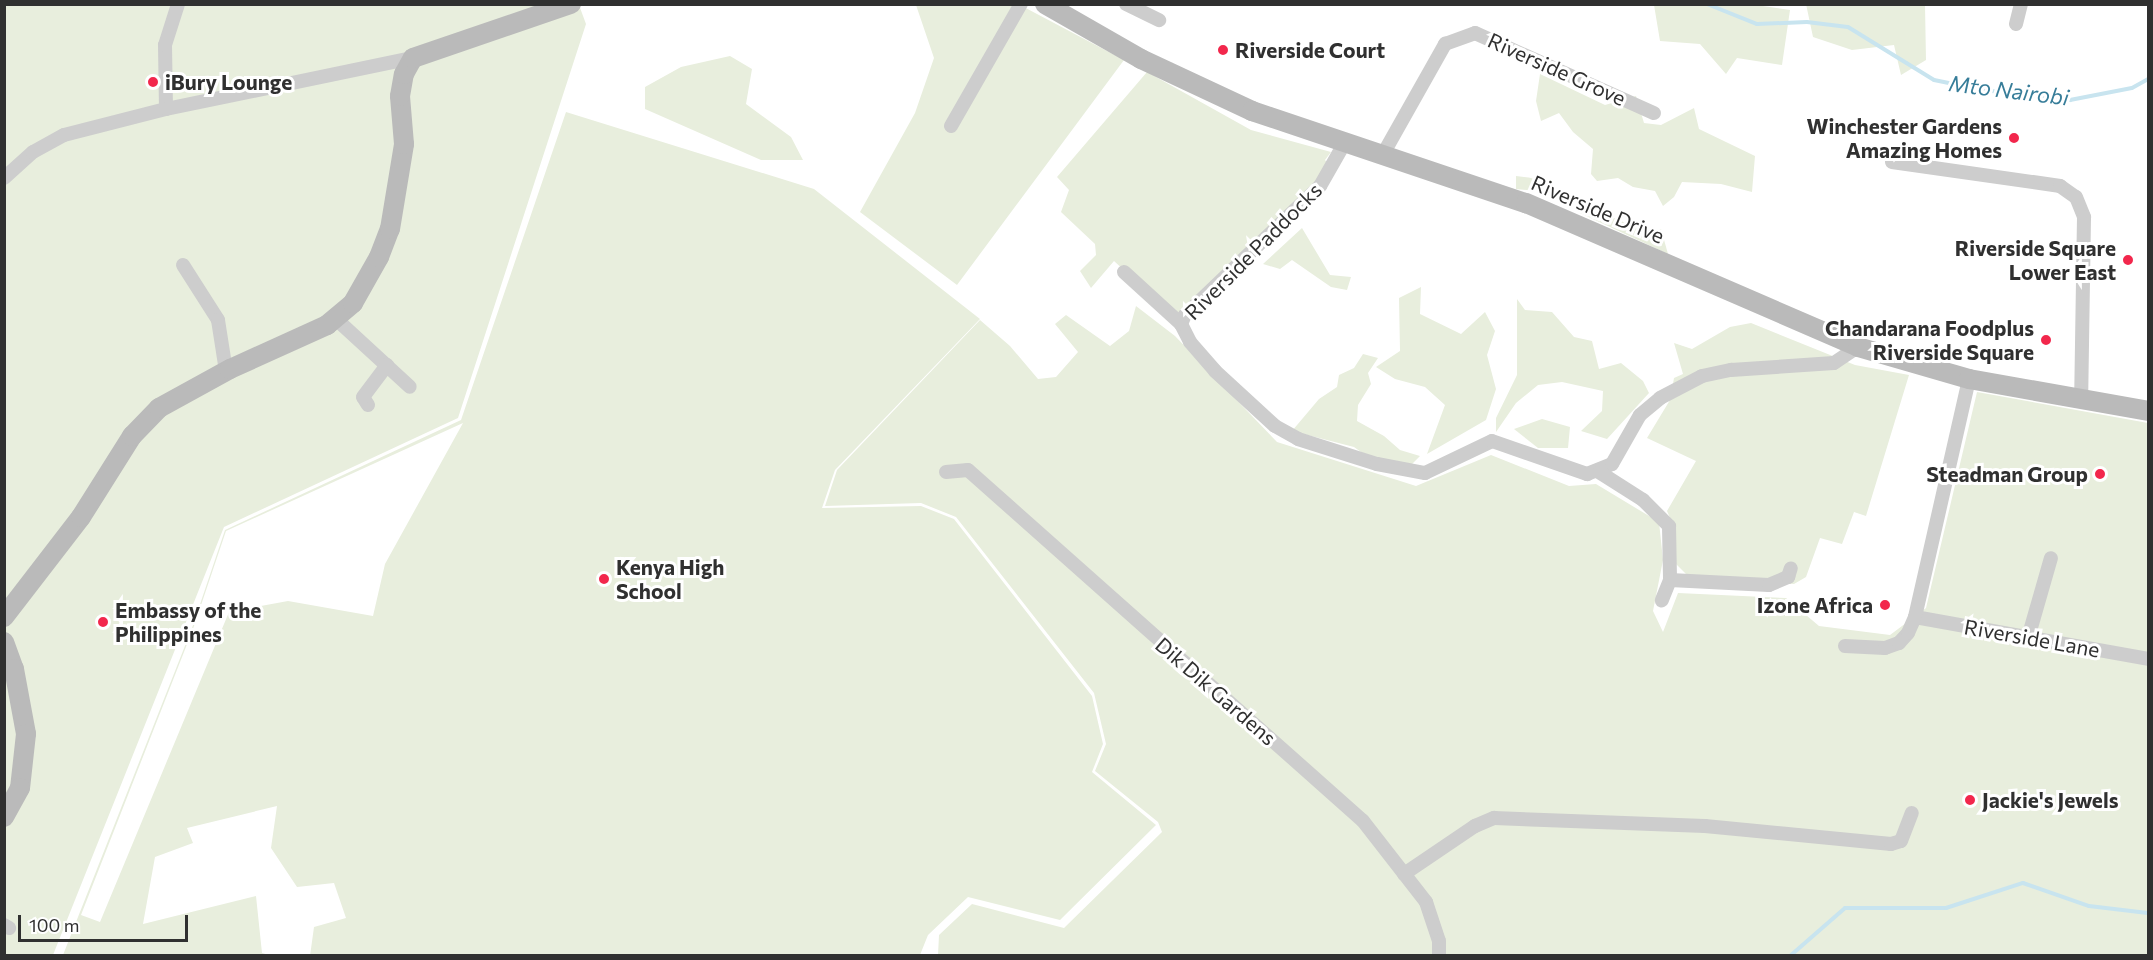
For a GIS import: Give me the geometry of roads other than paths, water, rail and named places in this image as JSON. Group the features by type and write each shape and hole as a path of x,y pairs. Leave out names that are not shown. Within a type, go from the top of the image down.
{"street":[{"path":"166,109 165,45 178,4"},
{"path":"4,178 33,152 64,135 166,109 412,58 571,4"},
{"path":"951,126 1021,4"},
{"name":"Riverside Drive","path":"1045,4 1141,59 1242,107 1344,144 1448,174 1526,203 1858,347 1969,379 2148,411"},
{"path":"1126,4 1159,20"},
{"path":"2016,24 2021,4"},
{"name":"Riverside Grove","path":"1382,156 1445,44 1475,33 1654,113"},
{"path":"4,617 81,517 144,422 181,394 226,371 305,337 336,319 353,303 379,257 390,229 404,144 400,96 404,74 412,58"},
{"name":"Riverside Paddocks","path":"1344,144 1320,186 1185,315 1181,324 1190,342 1215,371 1275,426 1298,439 1409,472 1425,472 1492,441 1575,473 1599,472"},
{"path":"1892,162 2060,186 2076,197 2084,217 2081,400"},
{"path":"183,265 218,320 225,343 226,371"},
{"path":"1124,272 1181,324"},
{"path":"336,319 410,387"},
{"path":"1662,600 1670,580 1670,526 1643,500 1599,472 1619,453 1640,414 1680,386 1702,376 1731,370 1834,363 1858,347"},
{"path":"368,405 363,398 387,365"},
{"path":"1845,646 1885,648 1899,643 1915,617 1969,379"},
{"name":"Dik Dik Gardens","path":"946,472 968,470 1363,821 1426,902 1439,941 1439,956"},
{"path":"2028,638 2051,558"},
{"path":"1670,580 1769,585 1788,577 1791,568"},
{"name":"Riverside Lane","path":"1915,617 2148,659"},
{"path":"4,642 14,669 26,734 20,788 4,817"},
{"path":"1404,874 1475,826 1494,818 1705,826 1891,844 1901,841 1908,831 1912,813"}],"waterway":[{"name":"Mto Nairobi","path":"1707,4 1757,24 1807,22 1848,27 1934,80 1983,90 2070,100 2132,88 2148,79"},
{"path":"1790,956 1845,908 1946,908 2023,883 2089,906 2148,913"}],"place":[{"name":"Riverside Court","path":"1223,50"},
{"name":"iBury Lounge","path":"153,82"},
{"name":"Winchester Gardens Amazing Homes","path":"2014,138"},
{"name":"Riverside Square Lower East","path":"2128,260"},
{"name":"Chandarana Foodplus Riverside Square","path":"2046,340"},
{"name":"Steadman Group","path":"2100,474"},
{"name":"Kenya High School","path":"604,579"},
{"name":"Izone Africa","path":"1885,605"},
{"name":"Embassy of the Philippines","path":"103,622"},
{"name":"Jackie's Jewels","path":"1970,800"}]}
